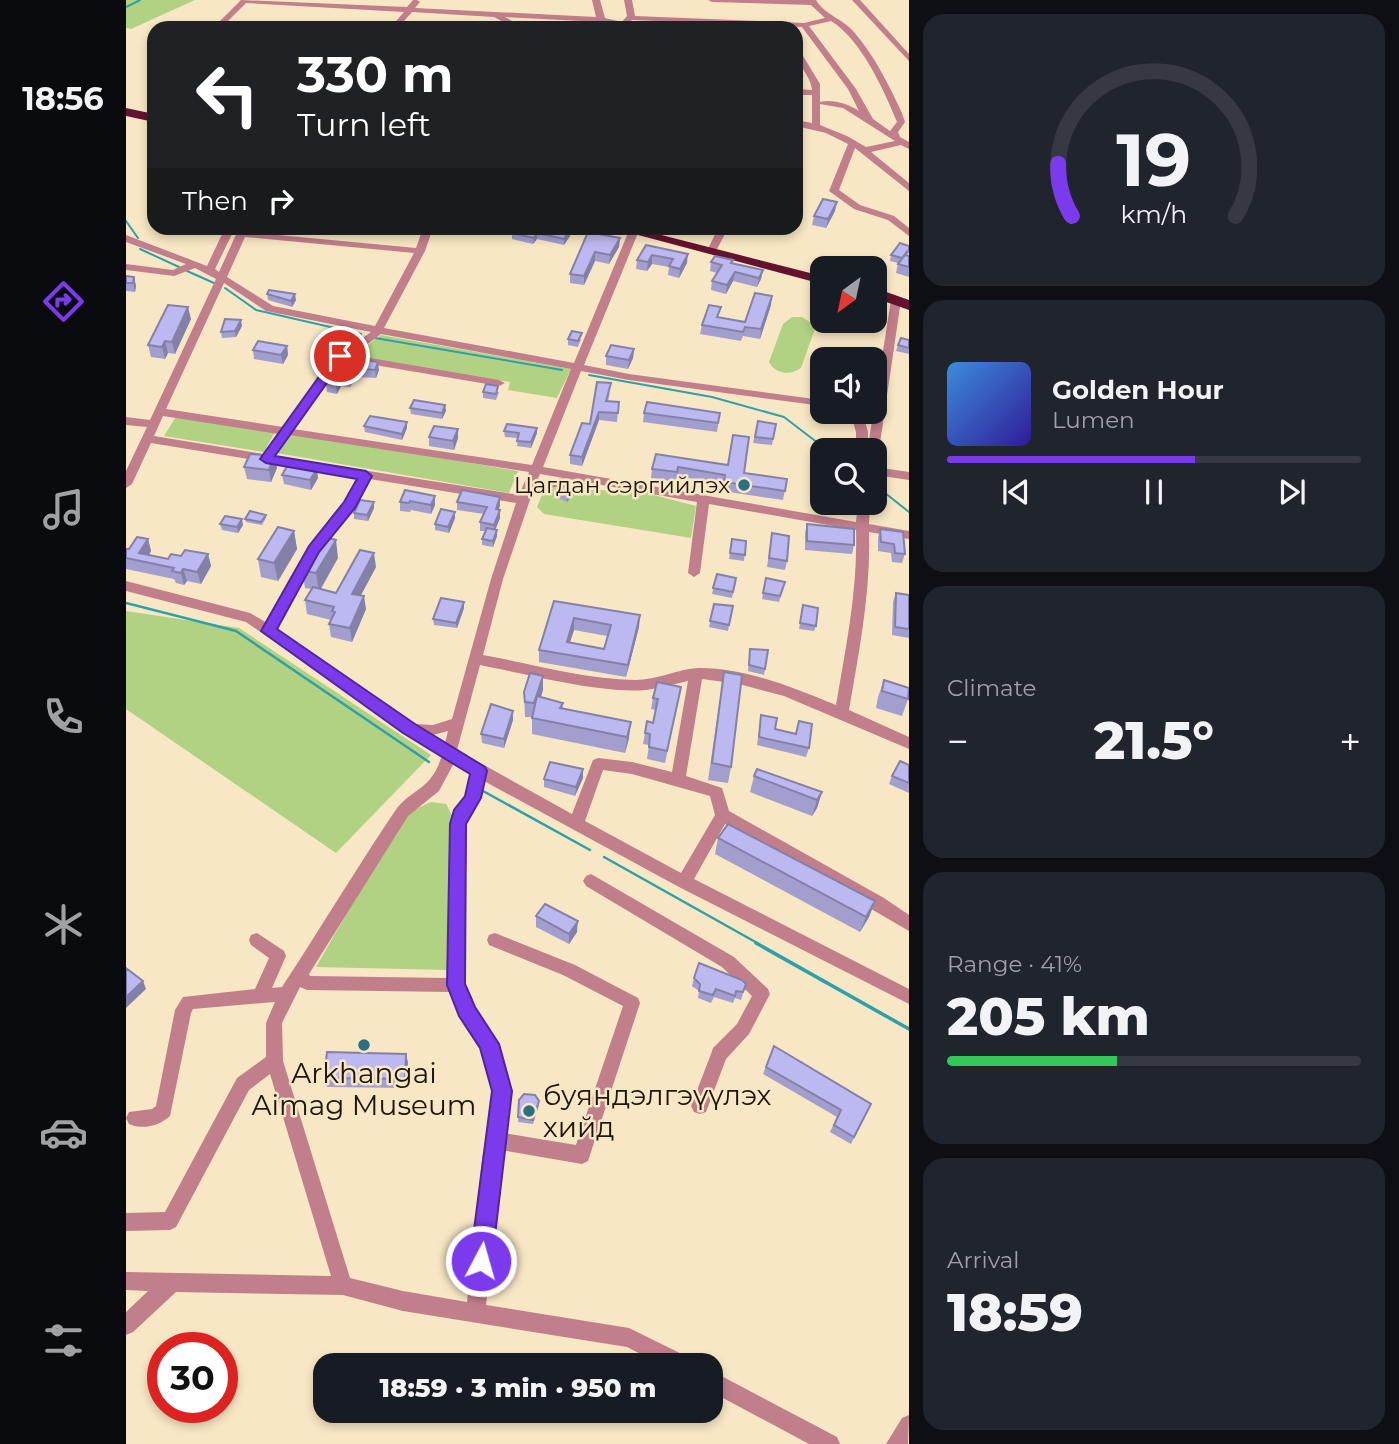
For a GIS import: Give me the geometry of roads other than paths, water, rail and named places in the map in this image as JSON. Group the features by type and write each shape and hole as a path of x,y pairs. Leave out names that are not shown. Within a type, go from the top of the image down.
{"highway":[{"path":"126,112 147,116"},
{"path":"652,235 810,277"}],"street":[{"path":"224,21 245,0 414,4 456,10 607,21"},
{"path":"449,0 456,10"},
{"path":"596,0 601,20"},
{"path":"626,21 628,0"},
{"path":"712,0 812,2 821,14 846,27 896,105 901,122 894,132 902,142"},
{"path":"856,0 909,59"},
{"path":"400,21 414,4"},
{"path":"491,12 508,21"},
{"path":"830,19 804,25 852,89 869,121"},
{"path":"684,20 688,21"},
{"path":"670,21 697,21"},
{"path":"803,68 816,84 821,105 816,124"},
{"path":"821,105 852,89"},
{"path":"803,92 816,93"},
{"path":"821,105 845,106 902,142"},
{"path":"803,123 816,124 866,150 909,188"},
{"path":"866,150 902,142"},
{"path":"853,143 834,191 857,207 891,218 909,233"},
{"path":"209,271 227,235"},
{"path":"126,485 241,235"},
{"path":"278,235 420,251"},
{"path":"266,459 340,356 377,332 420,251 426,235"},
{"path":"343,1286 275,1061 274,1023 287,994 399,820 434,787 451,753 497,579 526,494 627,235"},
{"path":"712,251 720,235"},
{"path":"126,238 209,271 264,308 377,332 578,365 629,377 810,401"},
{"path":"126,267 174,273 195,264"},
{"path":"875,438 902,303"},
{"path":"340,356 499,383"},
{"path":"161,412 643,487 703,500 909,535"},
{"path":"126,421 154,424"},
{"path":"147,439 366,476 526,494 563,482"},
{"path":"535,472 563,482 643,487"},
{"path":"887,473 909,476"},
{"path":"269,631 314,549 350,505 366,476"},
{"path":"694,573 703,500"},
{"path":"842,712 860,594 864,546 860,525 862,515"},
{"path":"126,578 154,592"},
{"path":"126,586 250,618 409,729 479,771 684,882 909,997"},
{"path":"477,659 635,685 666,682 696,673 755,682 842,712 909,743"},
{"path":"678,779 696,673"},
{"path":"409,729 433,730 459,722"},
{"path":"576,824 598,764 632,768 717,792 722,815 684,882"},
{"path":"476,1311 494,1140 502,1091 489,1044 466,1010 464,997 456,985 458,824 460,815 473,798 479,771"},
{"path":"722,815 909,923"},
{"path":"591,881 728,962 762,994 743,1029 719,1054 701,1106"},
{"path":"257,940 278,956 261,995"},
{"path":"494,1140 582,1155 632,1003 569,970 495,940"},
{"path":"300,976 307,984 456,985"},
{"path":"135,1118 156,1117 164,1110 183,1010 189,1002 287,994"},
{"path":"126,1222 170,1221 243,1084 275,1061"},
{"path":"126,1281 343,1286 403,1301 629,1338 660,1353"},
{"path":"126,1325 173,1281"},
{"path":"723,1387 830,1444"},
{"path":"896,1444 909,1425"}],"waterway":[{"path":"126,7 140,0"},
{"path":"126,221 138,238"},
{"path":"140,249 179,267"},
{"path":"187,271 214,283"},
{"path":"225,288 256,310 361,334"},
{"path":"375,338 562,370"},
{"path":"589,375 712,397 784,417 811,438"},
{"path":"887,495 909,512"},
{"path":"126,603 236,631 429,762"},
{"path":"483,791 590,850"},
{"path":"604,857 759,944"},
{"path":"756,943 909,1029"}],"place":[{"name":"Цагдан сэргийлэх","path":"744,485"},
{"name":"Arkhangai Aimag Museum","path":"364,1045"},
{"name":"буяндэлгэүүлэх хийд","path":"529,1111"}]}
